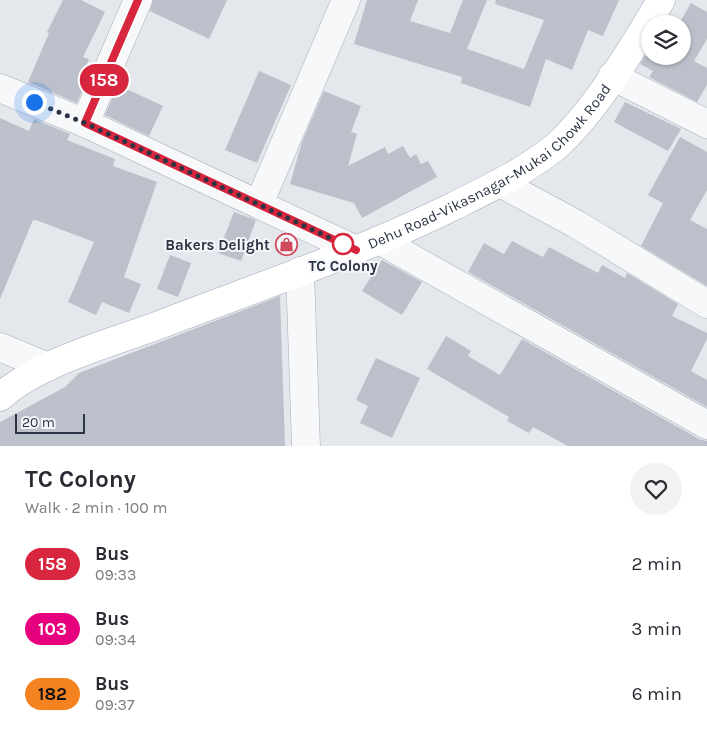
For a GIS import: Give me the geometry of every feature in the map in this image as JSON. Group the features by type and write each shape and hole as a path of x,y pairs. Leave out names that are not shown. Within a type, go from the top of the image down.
{"main road":[{"name":"Dehu Road-Vikasnagar-Mukai Chowk Road","path":"0,397 48,367 367,245 420,223 520,172 554,147 580,121 638,39 661,0"}],"street":[{"path":"85,123 138,0"},
{"path":"259,204 346,0"},
{"path":"612,76 707,124"},
{"path":"0,88 85,123 259,204 367,245 707,425"},
{"path":"500,183 576,224 707,304"},
{"path":"300,271 306,446"},
{"path":"0,347 48,367"}],"building":[{"path":"63,0 81,0 105,12 83,57 89,59 85,70 90,72 77,103 28,82 49,33 47,32"},
{"path":"153,0 227,0 209,39 150,11"},
{"path":"367,0 418,0 410,21 450,33 463,0 487,0 467,49 524,69 544,20 495,4 496,0 619,0 603,36 588,30 572,70 546,59 530,107 461,83 462,77 354,44"},
{"path":"691,3 707,12 707,39 694,61 707,68 707,85 697,102 649,77 653,71 642,65 691,65 691,15 684,15"},
{"path":"259,71 291,85 257,163 225,150"},
{"path":"118,85 163,106 149,136 105,115"},
{"path":"324,91 361,106 351,132 357,134 348,166 385,147 388,154 403,146 410,158 416,154 421,164 428,161 437,177 362,218 354,203 290,184 302,142"},
{"path":"625,102 681,129 668,151 614,122"},
{"path":"0,118 29,131 34,119 70,134 67,140 115,159 113,166 157,182 124,277 141,284 129,313 102,302 96,315 68,302 94,242 36,220 33,220 0,299"},
{"path":"680,137 707,152 707,190 690,220 707,229 707,286 641,246 663,203 648,195"},
{"path":"234,212 256,220 241,261 218,253"},
{"path":"512,241 543,257 549,247 598,273 602,265 625,278 627,273 678,304 672,316 707,333 707,339 691,371 707,380 707,407 468,272 484,243 504,254"},
{"path":"170,255 191,263 178,297 157,289"},
{"path":"382,260 422,282 402,315 362,291"},
{"path":"280,296 285,446 0,446 0,422 65,387 79,373"},
{"path":"446,336 471,351 468,356 500,375 522,339 699,439 707,441 707,446 568,446 533,427 529,433 507,421 509,417 427,369"},
{"path":"376,358 420,378 392,438 360,423 368,406 356,400"}],"bus line":[{"name":"158","path":"138,0 85,123 356,250"}],"place":[{"name":"TC Colony","path":"343,244"},
{"name":"Bakers Delight","path":"286,245"}],"route":[{"path":"34,102 85,123 343,244"}]}
